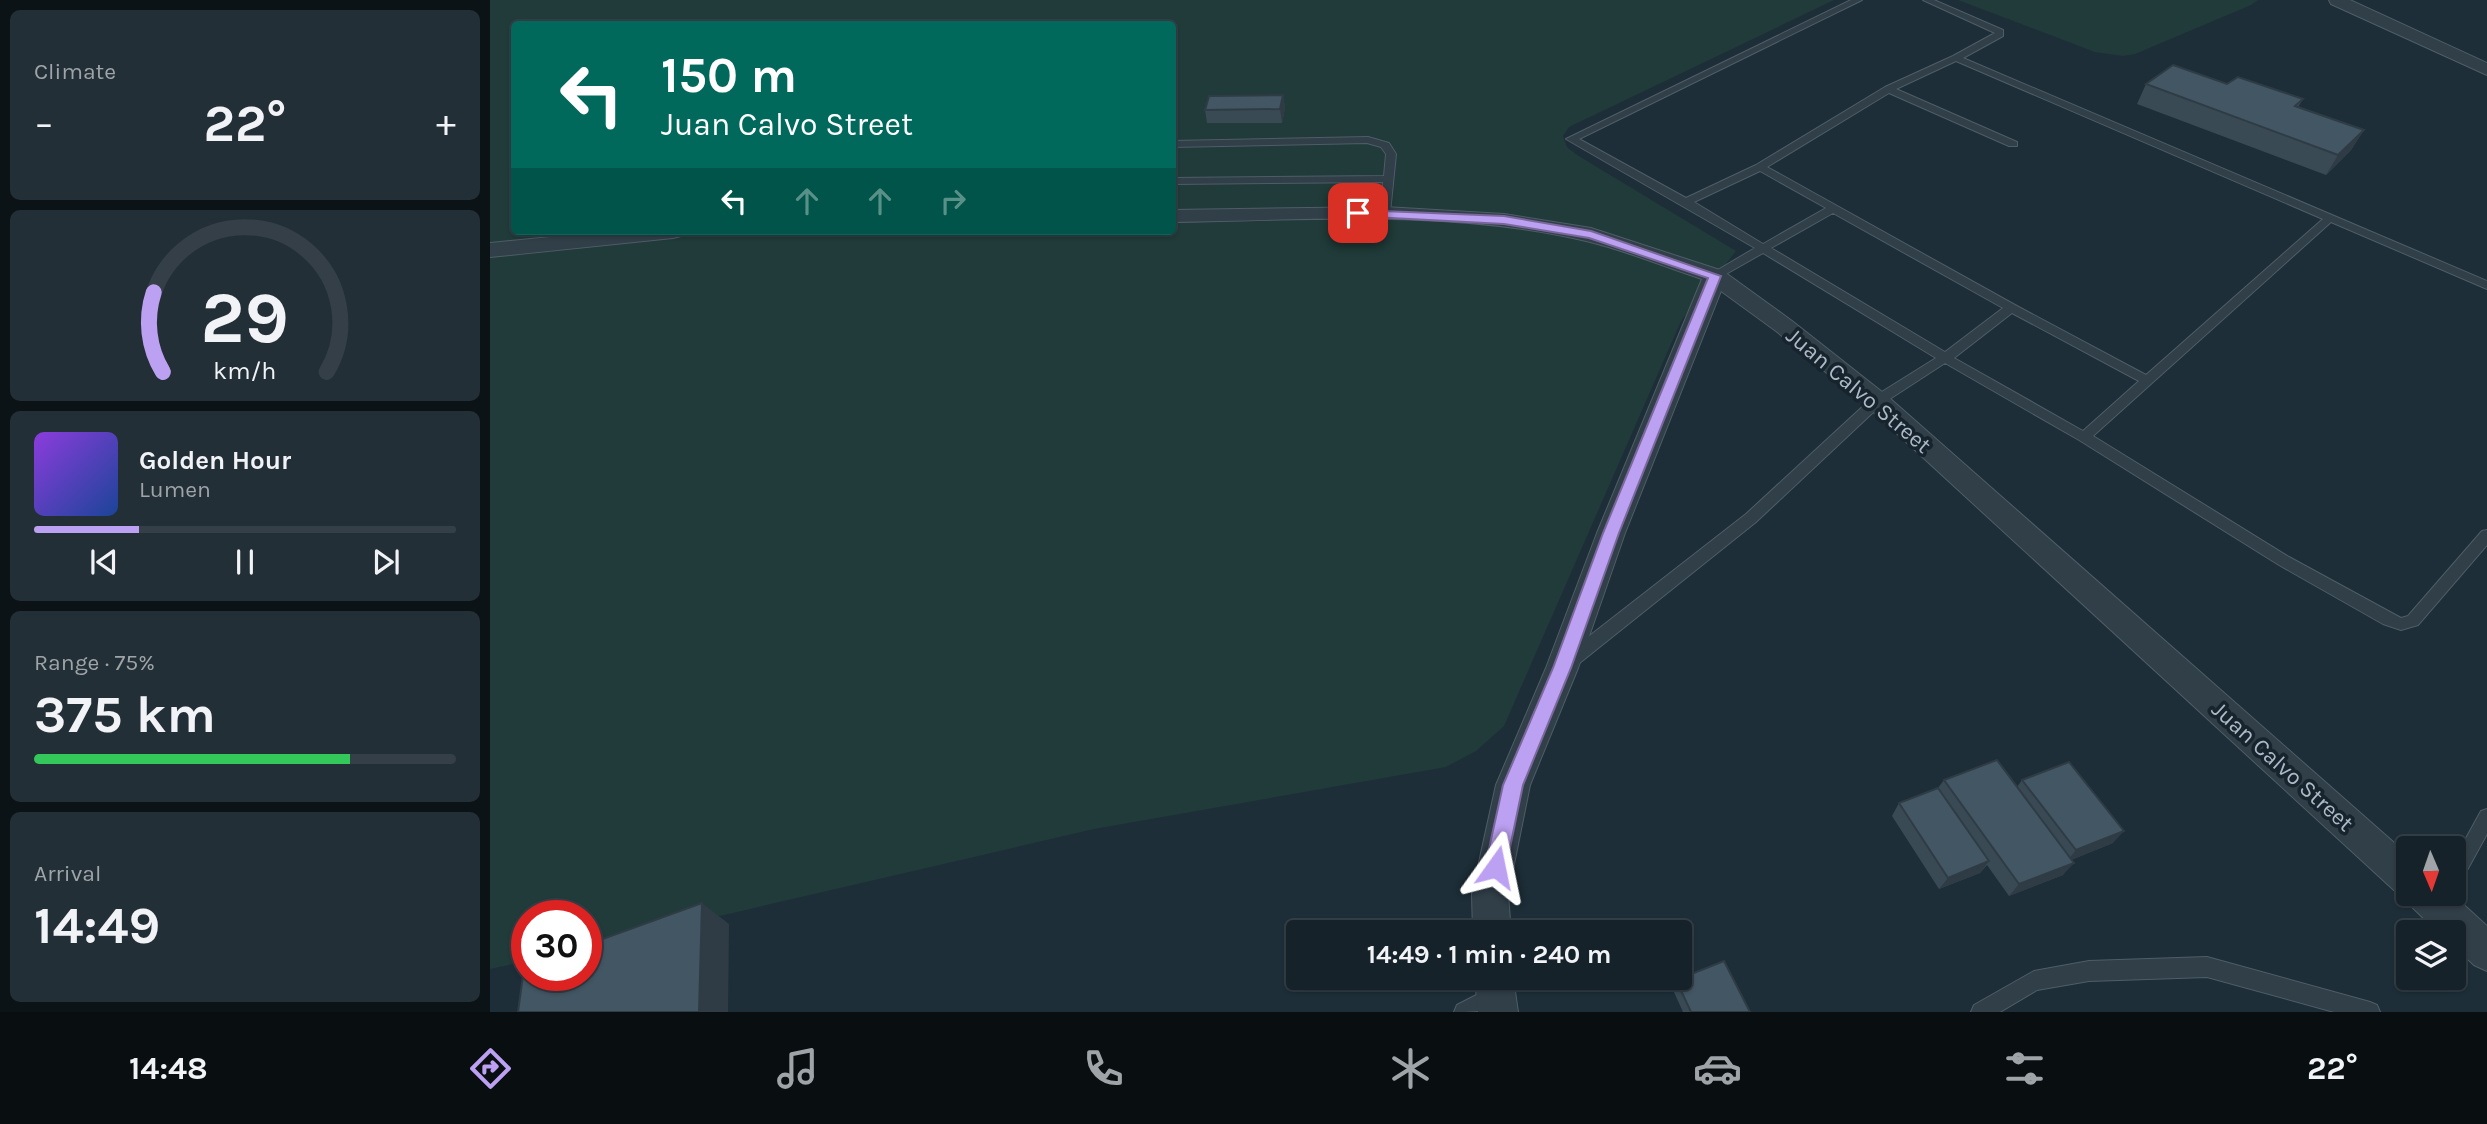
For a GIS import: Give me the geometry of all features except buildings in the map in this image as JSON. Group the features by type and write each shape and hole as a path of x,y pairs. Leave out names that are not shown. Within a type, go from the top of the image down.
{"street":[{"path":"2337,0 2487,71"},
{"name":"Juan Calvo Street","path":"1176,216 1385,213 1504,220 1591,235 1715,276 1784,326 1877,401 2396,868"},
{"path":"490,250 634,235"},
{"path":"1491,920 1490,894 1513,785 1562,668 1611,533 1715,276"},
{"path":"2450,906 2487,952"}],"lane":[{"path":"1858,0 1571,139 1686,202 1945,358 2084,437 2284,561 2389,620 2401,624 2413,621 2487,535"},
{"path":"1686,202 1760,167 1888,89 1956,58 2000,34 2000,30 1927,0"},
{"path":"1956,58 2487,285"},
{"path":"1888,89 2013,144"},
{"path":"1176,144 1368,140 1385,145 1391,154 1385,213"},
{"path":"1760,167 2011,308 2146,380"},
{"path":"1176,181 1388,179"},
{"path":"1715,276 1832,209"},
{"path":"2084,437 2329,219"},
{"path":"1562,668 1751,518 1877,401 1945,358 2011,308"},
{"path":"2466,851 2487,817"},
{"path":"1981,1012 2034,981 2089,971 2207,967 2370,1012"}],"green space":[{"path":"490,0 1834,0 1569,127 1563,136 1567,147 1577,155 1736,251 1681,321 1504,726 1476,751 1446,767 1094,829 602,943 602,900 511,900 511,964 490,969"},
{"path":"1958,0 2258,0 2135,54 2123,56 2095,52"}],"route":[{"path":"1358,213 1504,220 1591,235 1715,276 1611,533 1562,668 1513,785 1496,867"}]}
